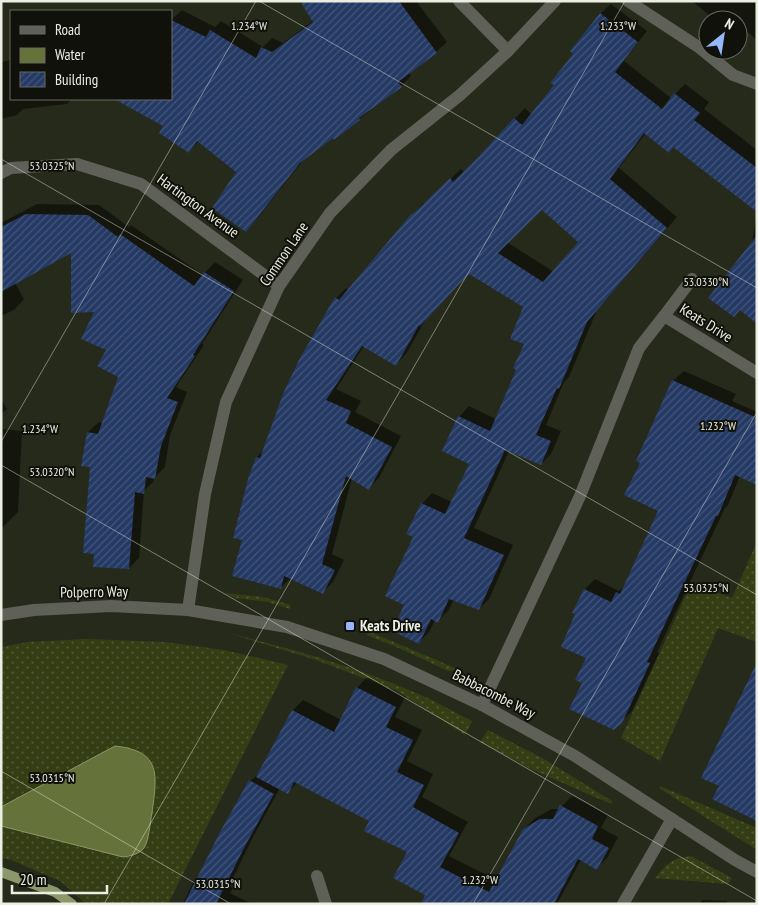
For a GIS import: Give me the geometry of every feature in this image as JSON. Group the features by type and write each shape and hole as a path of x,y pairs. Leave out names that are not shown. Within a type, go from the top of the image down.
{"street":[{"path":"459,1 508,51"},
{"name":"Common Lane","path":"188,610 205,494 226,402 279,286 330,213 392,150 460,95 508,51 555,1"},
{"path":"628,1 700,48 733,75 757,84"},
{"name":"Hartington Avenue","path":"1,173 10,168 77,164 141,184 279,286"},
{"name":"Keats Drive","path":"482,705 580,496 639,348 692,279"},
{"name":"Keats Drive","path":"664,316 757,373"},
{"name":"Polperro Way","path":"1,615 34,610 111,606 188,610"},
{"name":"Babbacombe Way","path":"188,610 287,626 384,659 482,705 575,756 757,872"},
{"path":"623,904 672,819"},
{"path":"317,876 326,904"}],"shaded area":[{"path":"757,542 757,642 718,628 660,761 621,738 691,584 732,598"},
{"path":"224,593 263,597 291,605 290,609 268,602 235,598"},
{"path":"368,631 460,670 448,671 367,635"},
{"path":"228,633 374,676 427,698 472,721 465,735 397,691 316,660"},
{"path":"86,639 165,642 224,650 288,665 168,904 86,904 60,881 11,860 1,858 1,647 27,642"},
{"path":"488,730 544,759 612,801 611,804 531,769 480,742"},
{"path":"660,786 757,828 757,850 659,788"},
{"path":"691,856 732,878 728,884 655,878 670,862"}],"water":[{"path":"115,746 141,753 149,759 153,767 155,787 152,813 147,841 140,852 123,857 1,826 1,807"}],"building":[{"path":"300,1 399,1 437,53 398,82 402,87 359,118 360,120 334,140 333,138 300,163 246,232 212,208 236,172 197,141 189,153 159,133 163,126 116,100 172,100 172,20 206,37 210,30 256,58 261,47 272,52 313,22"},
{"path":"600,13 638,42 615,72 662,109 674,93 700,113 694,120 757,168 757,212 673,147 669,153 644,133 610,179 667,228 587,322 559,389 557,388 536,435 551,441 541,465 505,450 464,538 504,555 479,610 449,599 438,623 431,619 419,644 392,631 404,605 385,596 413,537 406,534 421,503 445,514 469,464 442,451 458,416 490,431 516,370 513,368 524,344 510,339 523,307 469,274 419,325 396,366 362,346 326,400 351,411 346,423 392,447 369,490 346,476 322,564 335,570 323,594 284,576 281,589 232,576 242,540 233,538 248,479 256,457 260,458 283,394 299,360 335,297 339,300 412,213 450,178 453,182 514,118 522,125 554,85 550,83 573,54 570,51","holes":["542,210 578,242 543,282 498,253"]},
{"path":"26,214 88,215 118,237 120,234 194,286 204,272 234,291 167,398 178,402 161,446 155,479 146,477 144,494 135,492 129,569 93,567 94,554 83,553 90,467 81,466 87,432 98,434 118,377 97,366 106,350 81,339 94,312 71,313 71,253 1,292 1,227"},
{"path":"757,235 757,324 740,310 734,317 708,298"},
{"path":"672,380 757,418 757,485 735,475 718,516 716,516 647,662 650,663 622,723 614,730 569,709 582,683 575,680 586,658 561,647 575,614 572,613 584,589 611,602 616,592 620,594 658,511 624,495 640,463 636,461"},
{"path":"757,662 757,821 712,799 719,786 701,778"},
{"path":"356,687 396,707 386,727 413,740 397,772 424,785 413,807 459,833 440,867 489,892 523,829 540,819 553,819 560,805 598,826 592,839 609,848 597,870 578,859 554,904 421,904 425,895 393,878 407,852 364,831 369,821 294,782 288,794 256,777 292,710 334,732"},
{"path":"249,780 274,794 216,904 184,904 219,834"}],"waterway":[{"path":"1,872 55,892 72,904"}],"place":[{"name":"Keats Drive","path":"350,626"}]}
